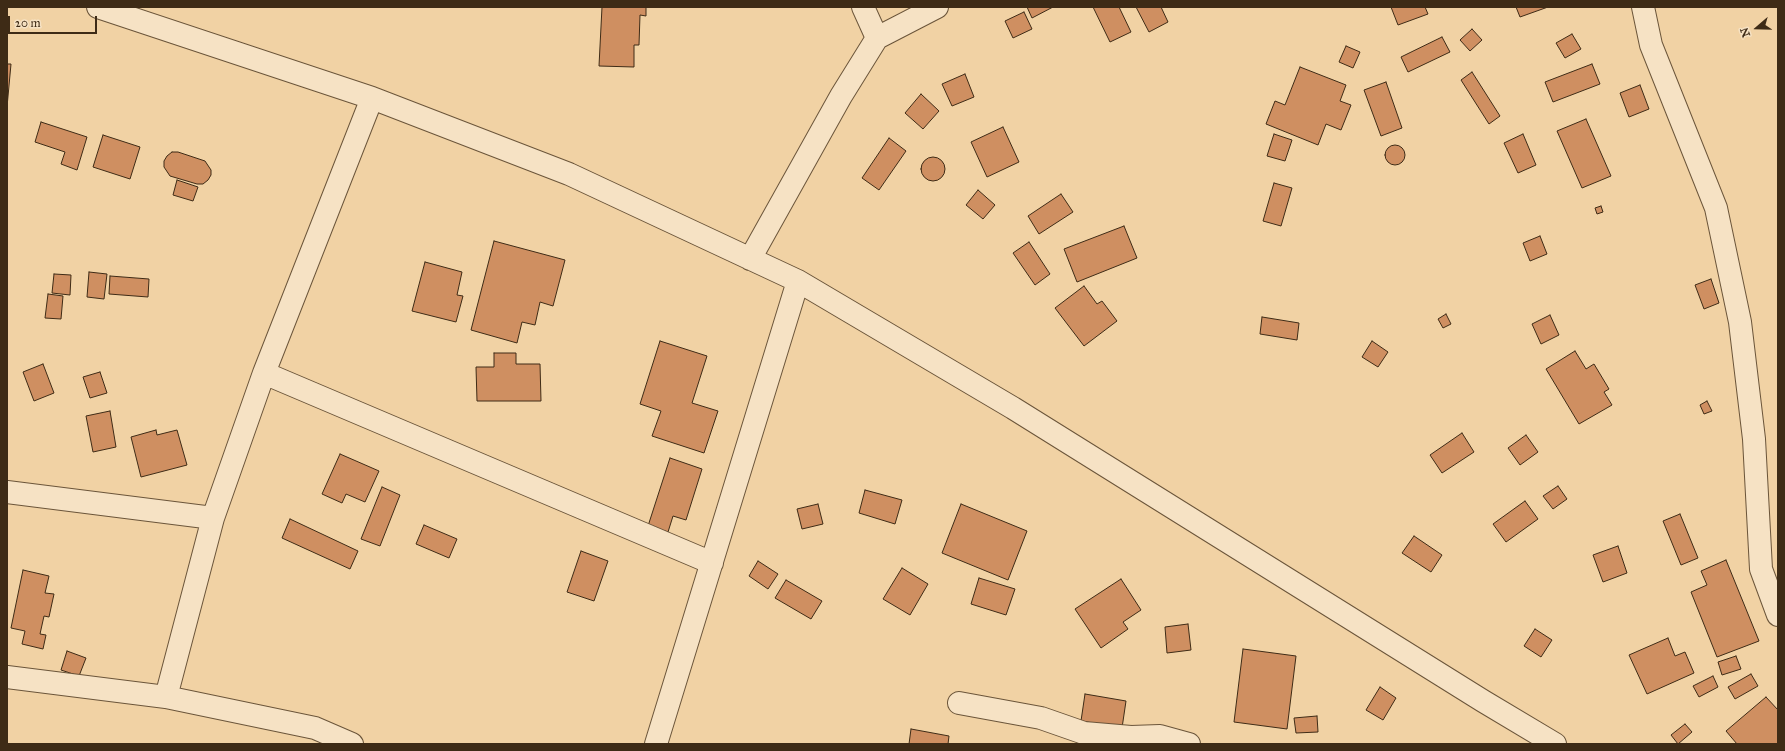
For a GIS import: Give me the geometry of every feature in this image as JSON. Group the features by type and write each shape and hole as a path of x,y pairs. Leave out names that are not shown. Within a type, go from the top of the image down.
{"street":[{"path":"98,7 372,98 569,174 798,281 1013,408 1456,685 1555,744"},
{"path":"863,7 877,38"},
{"path":"750,259 841,96 877,38 937,7"},
{"path":"1643,7 1651,45 1716,208 1740,322 1754,439 1761,569 1778,615"},
{"path":"166,697 213,518 264,373 372,98"},
{"path":"656,744 798,281"},
{"path":"264,373 712,563"},
{"path":"7,492 213,518"},
{"path":"7,677 166,697 315,728 352,744"},
{"path":"959,703 1041,718 1084,732 1131,737 1160,736 1189,744"}],"building":[{"path":"602,7 646,7 646,16 640,15 639,45 634,45 634,67 599,66"},
{"path":"1027,7 1053,7 1032,18"},
{"path":"1093,7 1119,7 1131,32 1110,42"},
{"path":"1136,7 1161,7 1168,22 1149,32"},
{"path":"1391,7 1425,7 1428,14 1398,25"},
{"path":"1516,7 1548,7 1520,17"},
{"path":"1024,12 1032,29 1013,38 1005,21"},
{"path":"1472,29 1482,40 1470,51 1460,40"},
{"path":"1572,34 1581,49 1565,58 1556,43"},
{"path":"1442,37 1450,52 1408,72 1401,57"},
{"path":"1346,46 1360,52 1353,68 1339,62"},
{"path":"7,64 11,64 7,107"},
{"path":"1592,64 1600,84 1553,102 1545,82"},
{"path":"1300,67 1346,85 1340,101 1351,105 1341,130 1326,124 1318,145 1266,124 1275,101 1285,105"},
{"path":"1472,72 1500,116 1489,124 1461,80"},
{"path":"965,74 974,97 952,106 942,84"},
{"path":"1386,82 1402,128 1381,136 1364,90"},
{"path":"1640,85 1649,109 1629,117 1620,93"},
{"path":"921,94 939,111 923,129 905,113"},
{"path":"1586,119 1611,176 1582,188 1557,131"},
{"path":"41,122 87,137 77,170 61,164 65,152 35,142"},
{"path":"1003,127 1019,162 987,177 971,142"},
{"path":"1274,134 1292,140 1285,161 1267,156"},
{"path":"1523,134 1536,165 1518,173 1504,143"},
{"path":"103,135 140,147 130,179 93,167"},
{"path":"889,138 906,151 879,190 862,178"},
{"path":"1395,145 1402,148 1405,155 1402,162 1395,165 1388,162 1385,155 1388,148"},
{"path":"172,152 178,152 205,161 211,170 211,175 208,180 203,184 197,184 170,176 164,167 164,161"},
{"path":"933,157 941,161 945,169 941,177 933,181 925,177 921,169 925,161"},
{"path":"177,180 198,187 193,201 173,195"},
{"path":"1274,183 1292,188 1281,226 1263,221"},
{"path":"978,190 995,205 983,219 966,205"},
{"path":"1061,194 1073,212 1039,234 1028,216"},
{"path":"1601,206 1603,212 1597,214 1595,208"},
{"path":"1124,226 1137,258 1077,282 1064,249"},
{"path":"1540,236 1547,254 1530,261 1523,243"},
{"path":"494,241 565,260 553,306 540,302 535,325 522,322 517,343 471,330"},
{"path":"1029,242 1050,274 1035,285 1013,253"},
{"path":"425,262 462,272 457,295 463,296 456,322 412,311"},
{"path":"89,272 107,274 104,299 87,297"},
{"path":"54,274 71,275 70,295 52,293"},
{"path":"110,276 149,279 148,297 109,294"},
{"path":"1711,279 1719,303 1704,309 1695,285"},
{"path":"1084,286 1097,304 1102,301 1117,321 1084,346 1055,308"},
{"path":"48,294 63,296 61,319 45,318"},
{"path":"1446,314 1451,324 1443,328 1438,319"},
{"path":"1550,315 1559,335 1541,344 1532,324"},
{"path":"1262,317 1299,323 1297,340 1260,334"},
{"path":"660,341 707,356 692,403 718,411 704,453 652,436 661,411 640,404"},
{"path":"1372,341 1388,352 1378,367 1362,357"},
{"path":"1575,351 1586,369 1594,364 1609,389 1604,392 1612,405 1579,424 1546,369"},
{"path":"494,353 516,353 516,364 540,364 541,401 477,401 476,367 494,367"},
{"path":"43,364 54,393 34,401 23,372"},
{"path":"100,372 107,393 90,398 83,377"},
{"path":"1707,401 1712,411 1704,414 1700,405"},
{"path":"110,411 116,447 93,452 86,416"},
{"path":"156,430 157,435 177,430 187,465 141,477 131,437"},
{"path":"1462,433 1474,452 1442,473 1430,455"},
{"path":"1526,435 1538,452 1520,465 1508,448"},
{"path":"340,454 379,471 365,502 346,494 342,503 322,494"},
{"path":"670,458 702,469 686,520 673,516 668,532 648,526"},
{"path":"1558,486 1567,499 1553,509 1543,496"},
{"path":"382,487 400,495 380,546 361,539"},
{"path":"865,490 902,500 895,524 859,513"},
{"path":"1525,501 1538,519 1506,542 1493,524"},
{"path":"818,504 823,524 802,529 797,509"},
{"path":"961,504 1027,531 1008,580 942,553"},
{"path":"1680,514 1698,558 1681,565 1663,521"},
{"path":"290,519 358,551 350,569 282,538"},
{"path":"424,525 457,539 449,558 416,544"},
{"path":"1414,536 1442,555 1431,572 1402,553"},
{"path":"1618,546 1627,573 1603,582 1593,555"},
{"path":"581,551 608,561 594,601 567,592"},
{"path":"1726,560 1759,641 1717,657 1691,592 1707,585 1701,571"},
{"path":"758,561 778,574 768,589 749,576"},
{"path":"902,568 928,584 910,615 883,599"},
{"path":"23,570 49,576 45,593 54,594 49,617 44,616 40,634 46,635 43,649 22,644 25,631 11,628"},
{"path":"979,578 1015,589 1006,615 971,604"},
{"path":"1121,579 1141,610 1123,622 1128,629 1101,648 1075,609"},
{"path":"786,580 822,601 811,619 775,598"},
{"path":"1188,624 1191,650 1167,653 1165,627"},
{"path":"1535,629 1552,640 1541,657 1524,646"},
{"path":"1668,638 1675,656 1685,652 1694,673 1647,694 1629,655"},
{"path":"1243,649 1296,656 1287,729 1234,722"},
{"path":"67,651 86,658 79,676 61,670"},
{"path":"1736,656 1741,669 1722,675 1718,662"},
{"path":"1751,674 1758,686 1735,699 1728,687"},
{"path":"1713,676 1718,687 1699,697 1693,686"},
{"path":"1380,687 1396,698 1383,720 1366,710"},
{"path":"1085,694 1126,701 1122,728 1081,721"},
{"path":"1766,697 1778,710 1778,744 1737,744 1726,731"},
{"path":"1317,716 1318,732 1296,733 1294,718"},
{"path":"1685,724 1692,732 1678,744 1671,735"},
{"path":"911,729 949,736 948,744 909,744"}]}
